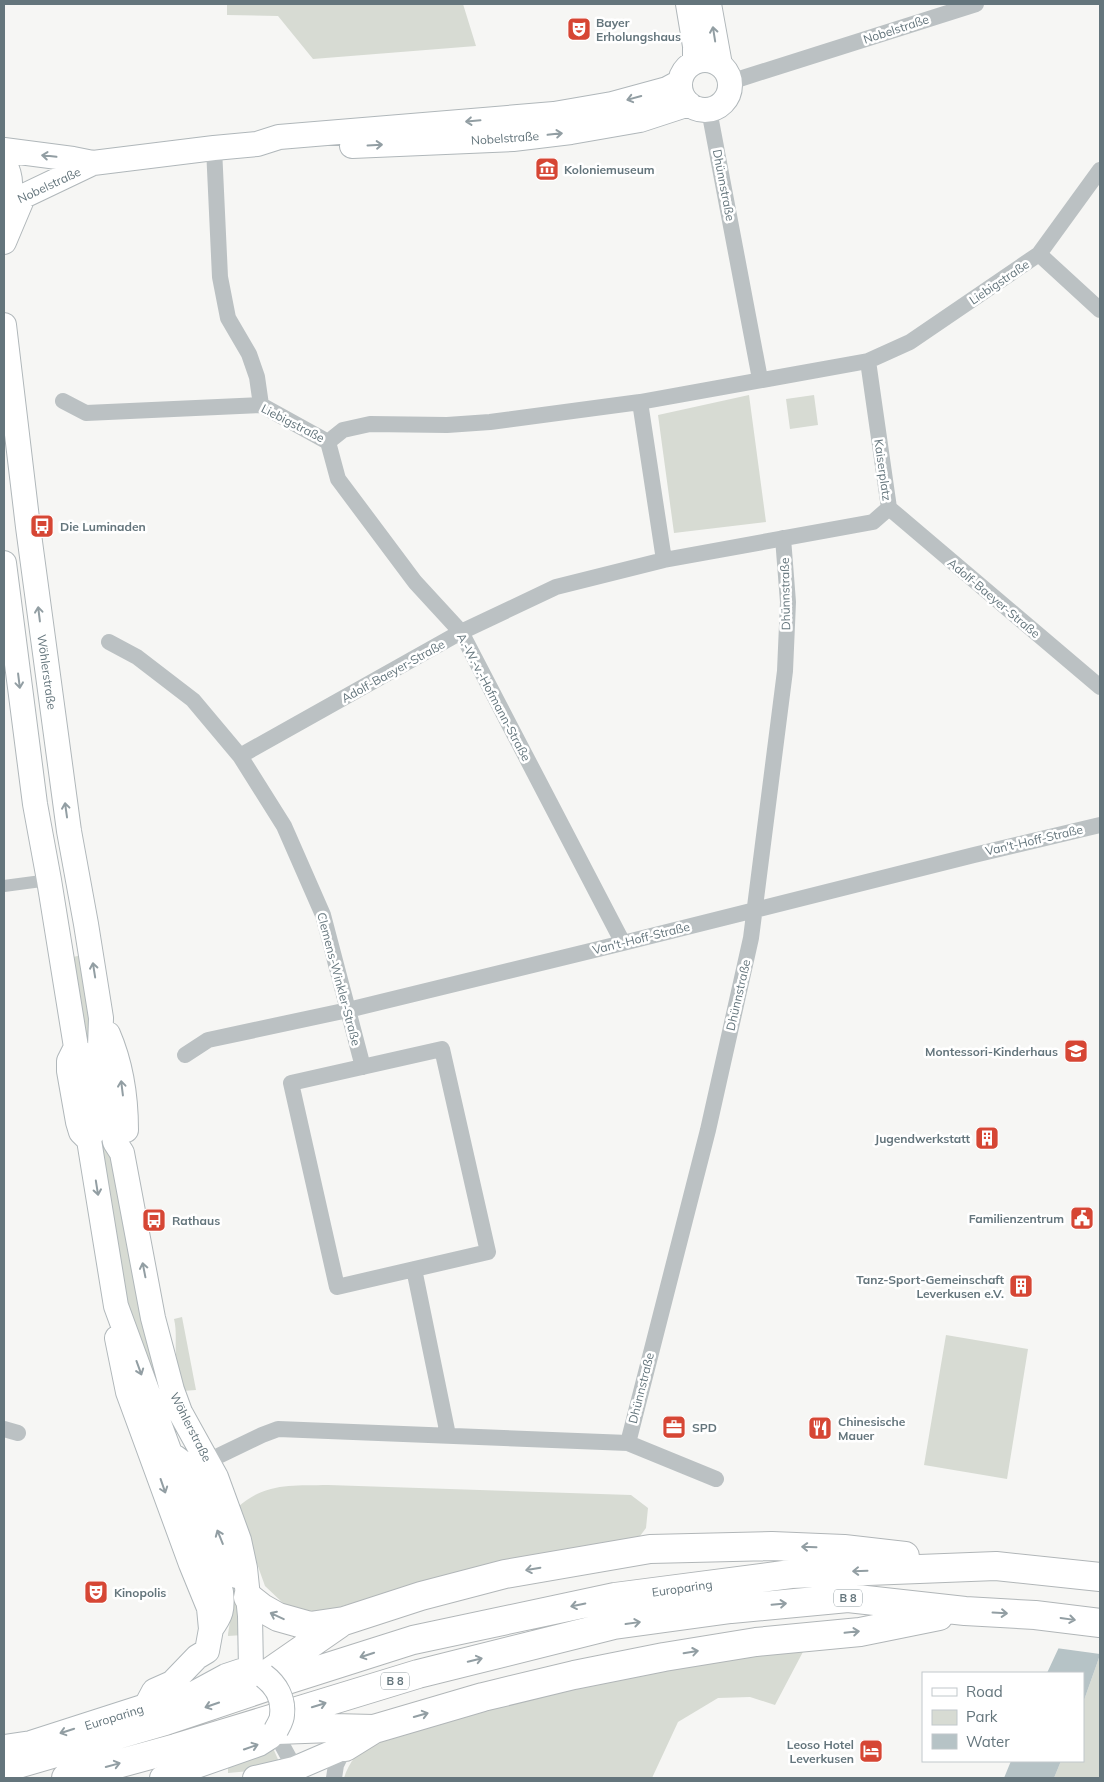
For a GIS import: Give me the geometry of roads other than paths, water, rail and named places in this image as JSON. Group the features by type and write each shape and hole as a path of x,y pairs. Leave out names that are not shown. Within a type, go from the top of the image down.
{"highway":[{"path":"248,1597 278,1617 310,1626 344,1621 422,1596 505,1574 650,1549 772,1546 844,1548 996,1566"},
{"name":"Europaring","path":"4,1768 165,1722 286,1680 413,1640 614,1597 791,1574 996,1566 1100,1577"},
{"name":"B 8","path":"66,1778 186,1745 418,1674 614,1625 731,1609 848,1598 965,1611 1035,1614 1100,1623"},
{"path":"345,1747 374,1729 483,1697 574,1675 655,1658 756,1642 860,1632 965,1611"},
{"path":"258,1673 292,1657 344,1621"},
{"path":"276,1730 374,1729"}],"main road":[{"path":"688,4 695,62 684,70 680,82 684,98 699,107"},
{"path":"709,4 725,73"},
{"name":"Nobelstraße","path":"257,144 280,148 513,139 606,127 699,107 718,106 725,100 729,91 725,73 708,60 695,62"},
{"name":"Nobelstraße","path":"4,150 93,163 257,144 279,137 554,114 612,104 667,89 680,82"},
{"path":"4,162 9,174 11,203 4,242"},
{"name":"Nobelstraße","path":"11,203 93,163"},
{"name":"Wöhlerstraße","path":"4,324 28,527 67,822 101,1018 115,1052 120,1072 126,1126 126,1141 122,1153 153,1318 172,1390 180,1412 208,1462 223,1494 239,1540 245,1568 258,1673"},
{"name":"Wöhlerstraße","path":"4,563 35,804 76,1047 69,1061 69,1071 78,1122 81,1132 89,1140 116,1306 221,1592 223,1603 221,1614 211,1629"},
{"name":"Wöhlerstraße","path":"116,1306 115,1331 128,1392 209,1608 211,1629 207,1650 197,1657 172,1683 154,1691 146,1706"},
{"path":"145,1441 170,1453 191,1468 199,1481 230,1563 248,1597"},
{"name":"Europaring","path":"4,1747 31,1743 146,1706 160,1708 178,1702 226,1676 241,1671 258,1673"},
{"path":"162,1778 259,1744 270,1737 276,1730 282,1715 279,1691 271,1681 258,1673"},
{"path":"255,1778 297,1774 345,1747"}],"street":[{"name":"Nobelstraße","path":"725,73 976,4"},
{"name":"Dhünnstraße","path":"699,107 760,379"},
{"path":"214,148 220,276 228,318 249,354 257,377 261,405"},
{"name":"Liebigstraße","path":"868,361 910,342 1039,254 1100,170"},
{"path":"1039,254 1100,310"},
{"path":"664,560 640,402 868,361"},
{"name":"Kaiserplatz","path":"664,560 874,522 888,508 868,361"},
{"name":"Liebigstraße","path":"63,401 86,413 261,405 328,442 343,430 370,424 438,425 490,422 640,402"},
{"name":"A.-W.-v.-Hofmann-Straße","path":"328,442 338,478 415,582 461,632 622,943"},
{"name":"Adolf-Baeyer-Straße","path":"888,508 1100,687"},
{"name":"Dhünnstraße","path":"628,1443 708,1130 751,938 785,671 788,602 784,538"},
{"name":"Adolf-Baeyer-Straße","path":"240,756 461,632 556,587 664,560"},
{"name":"Clemens-Winkler-Straße","path":"110,642 137,657 193,700 240,756 284,826 323,915 363,1067"},
{"name":"Van't-Hoff-Straße","path":"185,1054 208,1040 348,1010 1100,825"},
{"path":"4,886 49,880"},
{"path":"442,1049 488,1252 337,1286 291,1083 363,1067 442,1049"},
{"path":"414,1269 448,1435"},
{"path":"208,1462 262,1434 278,1429 628,1443 716,1479"},
{"path":"276,1730 297,1774"},
{"path":"334,1778 336,1765 345,1747"}],"water":[{"path":"1100,1559 1100,1655 1084,1700 1084,1672 1047,1672"},
{"path":"1011,1762 1061,1762 1054,1778 1004,1778"}],"place":[{"name":"Bayer Erholungshaus","path":"579,29"},
{"name":"Koloniemuseum","path":"547,169"},
{"name":"Die Luminaden","path":"42,526"},
{"name":"Montessori-Kinderhaus","path":"1076,1051"},
{"name":"Jugendwerkstatt","path":"987,1138"},
{"name":"Familienzentrum","path":"1082,1218"},
{"name":"Rathaus","path":"154,1220"},
{"name":"Tanz-Sport-Gemeinschaft Leverkusen e.V.","path":"1021,1286"},
{"name":"SPD","path":"674,1427"},
{"name":"Chinesische Mauer","path":"820,1428"},
{"name":"Kinopolis","path":"96,1592"},
{"name":"Leoso Hotel Leverkusen","path":"871,1751"}]}
